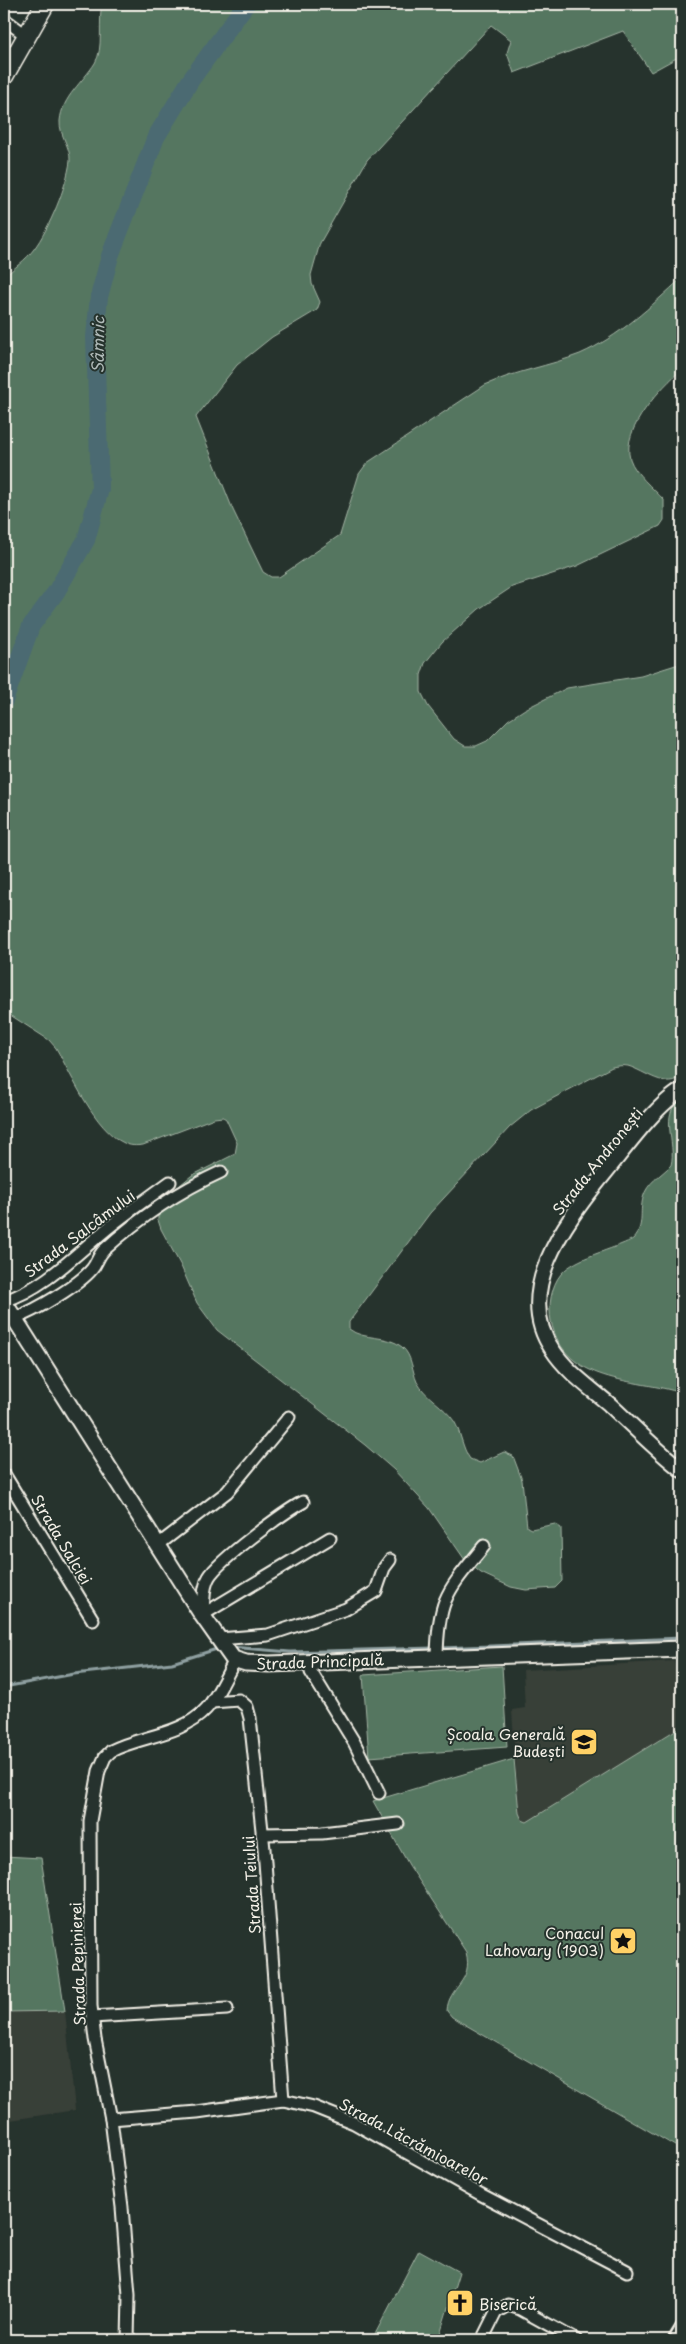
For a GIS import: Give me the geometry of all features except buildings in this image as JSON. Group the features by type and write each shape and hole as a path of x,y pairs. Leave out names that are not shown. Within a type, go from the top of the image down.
{"highway":[{"path":"4,76 46,4"}],"main road":[{"path":"8,1311 202,1615 233,1658"},
{"name":"Strada Principală","path":"233,1658 269,1664 310,1667 438,1651 682,1649"}],"street":[{"path":"4,19 27,36"},
{"name":"Strada Andronești","path":"682,1090 654,1114 585,1198 560,1234 545,1270 539,1315 546,1339 565,1365 682,1470"},
{"path":"8,1311 26,1315 75,1284 92,1269 105,1249 166,1202 197,1182 221,1172"},
{"name":"Strada Salcâmului","path":"8,1311 28,1291 68,1264 104,1232 170,1182"},
{"path":"158,1545 227,1492 289,1417"},
{"name":"Strada Salciei","path":"4,1474 93,1620"},
{"path":"202,1615 206,1585 216,1569 288,1511 303,1502"},
{"path":"202,1615 330,1538"},
{"path":"438,1651 438,1624 446,1597 464,1570 484,1546"},
{"path":"220,1641 268,1635 346,1609 376,1591 384,1568 390,1560"},
{"name":"Strada Pepinierei","path":"128,2340 128,2276 122,2207 111,2119 92,2017 90,1821 101,1765 111,1751 181,1727 195,1719 212,1702 233,1658"},
{"path":"310,1667 354,1742 379,1793"},
{"name":"Strada Teiului","path":"212,1702 239,1700 247,1707 262,1834 283,2100"},
{"path":"262,1834 322,1833 398,1824"},
{"path":"92,2017 227,2009"},
{"name":"Strada Lăcrămioarelor","path":"111,2119 223,2109 283,2100 299,2103 338,2116 627,2272"},
{"path":"482,2340 496,2312 508,2305 520,2309 576,2340"},
{"path":"674,2340 682,2327"}],"shaded area":[{"name":"Școala Generală Budești","path":"674,1661 682,1693 682,1726 527,1822 522,1820 519,1813 512,1710 525,1708 523,1670"},
{"path":"65,2011 75,2110 4,2121 4,2012"}],"green space":[{"path":"102,4 682,4 682,55 651,72 623,31 514,73 507,53 511,40 491,25 367,160 320,243 311,275 312,284 320,302 317,310 272,337 237,365 196,417 233,510 263,572 271,577 279,577 340,535 359,474 367,463 485,385 580,354 608,339 634,320 682,278 682,369 664,386 645,409 637,422 629,447 632,465 664,500 664,520 660,526 577,566 512,587 479,609 442,642 425,663 421,675 421,692 428,706 454,739 465,746 476,746 487,741 508,720 525,709 567,688 641,676 682,663 682,1075 670,1081 663,1081 628,1066 612,1067 531,1110 510,1127 430,1213 349,1322 349,1329 355,1333 390,1340 405,1350 410,1359 417,1382 425,1393 454,1421 470,1459 480,1463 504,1452 513,1456 522,1480 527,1527 531,1529 555,1524 561,1528 562,1581 555,1588 526,1590 511,1587 481,1573 465,1560 429,1508 394,1470 365,1445 217,1330 197,1303 181,1266 161,1229 158,1220 158,1203 191,1176 235,1154 237,1143 226,1119 223,1117 214,1118 143,1145 124,1143 103,1127 94,1115 56,1048 49,1040 4,1011 4,277 24,260 40,241 61,195 70,156 60,121 69,97 98,57"},
{"path":"682,1099 682,1393 623,1381 586,1368 571,1357 559,1342 551,1321 550,1309 555,1284 567,1268 585,1258 625,1243 633,1239 637,1234 645,1192 651,1183 671,1165 671,1112"},
{"path":"502,1666 507,1747 369,1757 363,1675"},
{"path":"682,1726 682,2150 452,2017 447,2011 448,2003 467,1971 466,1952 409,1865 373,1801 514,1759 519,1813 522,1820 527,1822"},
{"path":"4,1856 41,1858 65,2011 4,2012"},
{"path":"419,2250 459,2272 438,2340 372,2340"}],"waterway":[{"name":"Sâmnic","path":"4,701 31,626 56,592 86,540 100,489 95,337 99,297 110,256 156,137 190,81 246,4"},
{"path":"441,1648 682,1638"},
{"path":"231,1647 290,1652 434,1648"},
{"path":"4,1687 74,1674 172,1663 220,1648"}],"place":[{"name":"Școala Generală Budești","path":"584,1742"},
{"name":"Conacul Lahovary (1903)","path":"623,1941"},
{"name":"Biserică","path":"460,2303"}]}
